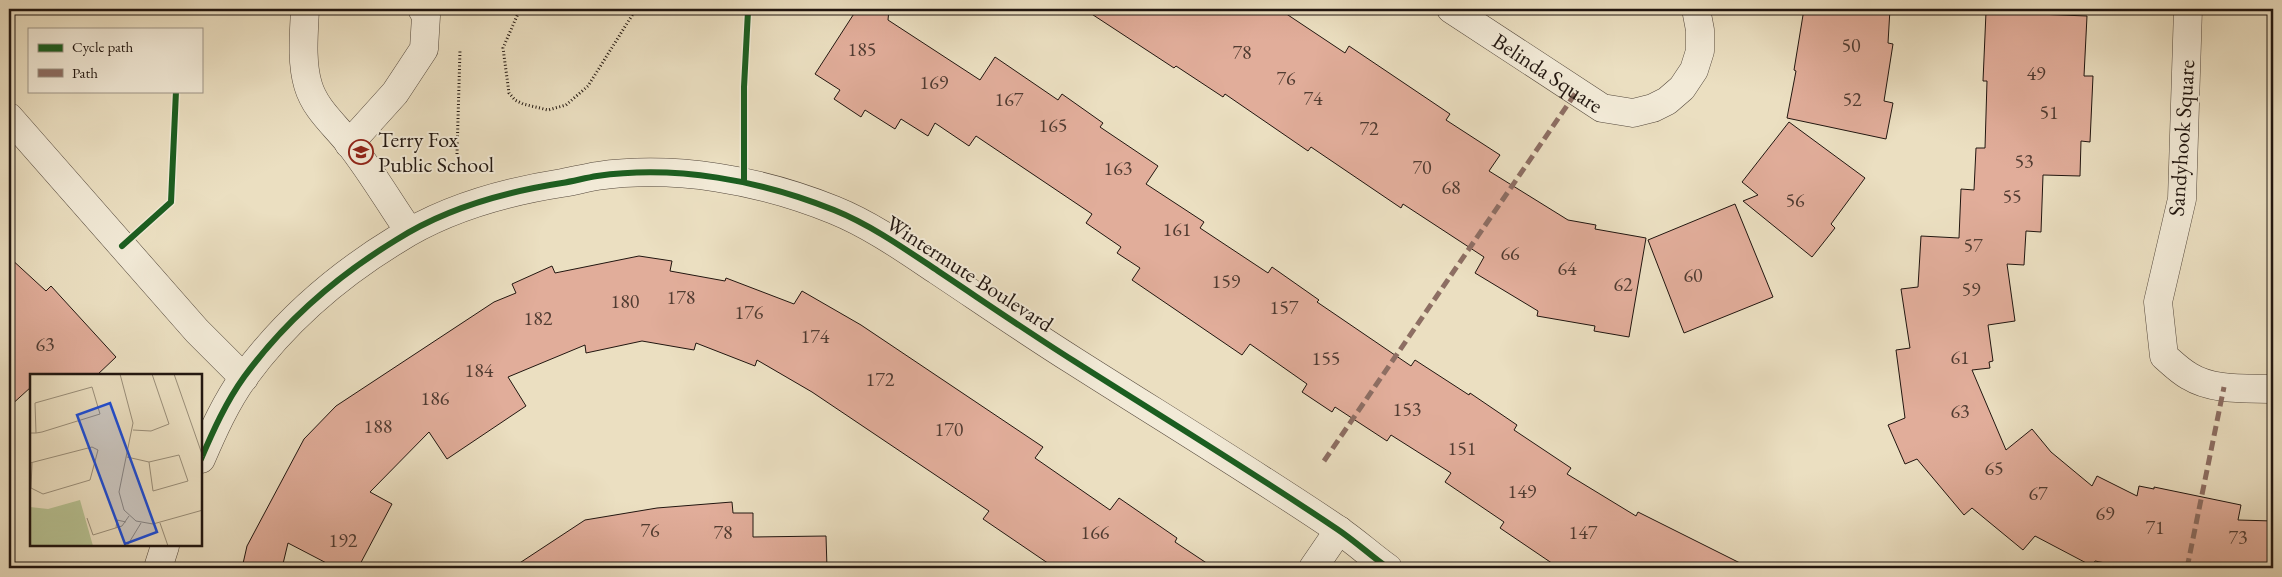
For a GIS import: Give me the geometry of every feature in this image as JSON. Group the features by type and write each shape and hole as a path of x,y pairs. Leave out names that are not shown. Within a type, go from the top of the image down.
{"street":[{"path":"305,9 305,65 309,87 327,120 349,144 410,231"},
{"path":"349,144 395,93 424,49 426,16 422,9"},
{"name":"Belinda Square","path":"1451,9 1602,108 1633,113 1667,102 1682,88 1694,70 1700,51 1700,30 1696,9"},
{"name":"Sandyhook Square","path":"2188,9 2182,199 2158,302 2164,356 2189,376 2206,384 2224,388 2273,389"},
{"path":"9,117 197,331 244,378"},
{"name":"Wintermute Boulevard","path":"202,457 216,425 244,378 300,312 355,266 410,231 446,213 471,204 539,186 599,176 647,174 698,176 744,181 784,192 836,211 893,241 1060,352 1339,530 1388,568"},
{"path":"1314,568 1339,530"},
{"path":"158,568 165,547"}],"path":[{"path":"520,9 503,48 508,90 515,100 523,104 548,110 566,105 588,86 636,9"},
{"path":"712,9 751,9 748,20"},
{"path":"457,154 460,48"}],"building":[{"path":"857,9 889,9 888,20 980,80 995,57 1058,100 1062,94 1103,123 1100,127 1158,166 1146,184 1204,222 1200,228 1268,273 1272,267 1319,300 1317,302 1411,366 1415,360 1469,395 1470,393 1517,425 1514,430 1571,468 1567,474 1636,516 1638,512 1750,568 1559,568 1500,528 1504,522 1445,482 1451,473 1391,435 1387,441 1335,407 1332,412 1302,392 1307,384 1250,344 1242,355 1132,280 1140,268 1117,253 1121,247 1086,223 1092,214 976,136 969,146 935,123 928,136 901,119 895,129 865,110 861,117 834,99 840,90 815,74"},
{"path":"1084,9 1279,9 1345,53 1349,46 1450,114 1446,120 1500,155 1489,171 1568,220 1596,225 1595,229 1646,238 1629,337 1594,331 1595,326 1537,316 1538,311 1475,273 1484,257 1403,204 1401,208 1311,147 1308,151 1225,94 1223,97 1176,66 1174,68"},
{"path":"1804,9 1890,9 1888,43 1893,44 1884,101 1893,103 1886,139 1787,118 1796,71 1794,70"},
{"path":"1986,12 2087,16 2084,76 2093,76 2090,142 2081,141 2080,176 2043,175 2041,232 2026,231 2024,265 2007,264 2015,321 1988,325 1993,361 1989,362 1990,368 1972,370 2006,450 2032,429 2051,452 2092,486 2097,476 2137,496 2139,486 2154,489 2154,487 2241,505 2238,520 2273,521 2273,568 2131,568 2095,561 2092,566 2035,536 2023,550 1972,508 1964,515 1917,459 1905,464 1888,425 1905,418 1896,350 1910,348 1901,289 1918,287 1921,236 1959,238 1961,189 1974,190 1976,148 1985,148 1987,81 1983,81"},
{"path":"1789,122 1865,178 1831,224 1835,228 1812,257 1743,201 1758,195 1742,182"},
{"path":"1735,204 1773,297 1684,333 1648,240"},
{"path":"639,256 672,261 670,271 725,281 726,278 794,304 802,291 861,325 1043,447 1035,458 1110,510 1119,498 1177,538 1175,542 1214,568 1055,568 983,519 989,511 812,392 757,360 755,366 696,343 694,350 642,341 586,353 585,345 508,377 526,406 447,459 429,432 370,492 392,504 358,568 336,568 288,543 282,568 242,568 247,546 304,439 336,406 494,302 516,293 512,284 552,266 555,273"},
{"path":"9,257 46,291 51,286 116,357 98,374 30,374 30,388 9,407"},
{"path":"732,502 733,513 753,513 753,537 826,536 827,568 512,568 585,520 657,508"}],"marked path":[{"path":"1324,461 1577,91"},
{"path":"2187,568 2224,387"}],"cycle path":[{"path":"744,181 744,87 748,11 756,9"},
{"path":"122,246 171,202 176,92"},
{"path":"202,457 231,396 277,337 333,284 396,240 455,210 519,191 597,176 657,172 687,174 747,183 777,190 834,210 874,230 1057,350 1305,507 1388,568"}],"place":[{"name":"Terry Fox Public School","path":"361,152"}]}
